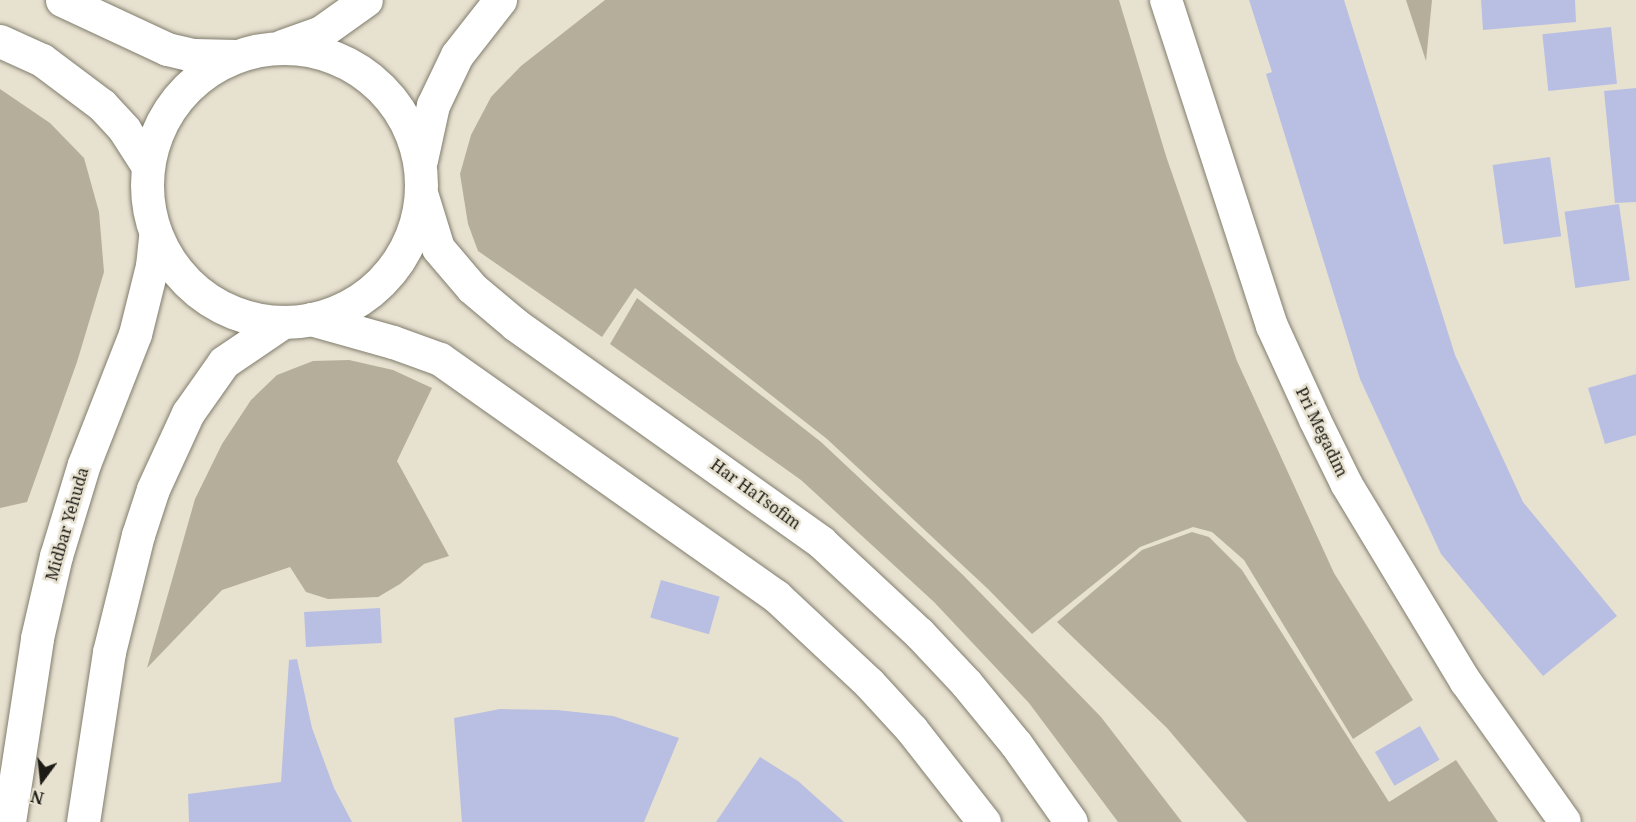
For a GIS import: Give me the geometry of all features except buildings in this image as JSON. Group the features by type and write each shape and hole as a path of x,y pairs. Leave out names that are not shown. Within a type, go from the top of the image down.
{"main road":[{"path":"62,0 167,49 194,55 238,56 280,47 321,32 366,0"},
{"path":"238,56 206,72 182,92 167,112 155,136 147,165 147,196 155,235 169,261 183,279 217,306 263,321 297,321 327,316 353,305 379,286 402,258 419,218 422,196 421,162 433,105 457,54 500,0"},
{"path":"0,41 42,60 102,105 124,129 147,165"},
{"path":"280,47 321,53 340,59 369,77 383,89 405,117 421,162"},
{"name":"Har HaTsofim","path":"422,196 438,248 472,288 516,325 761,497 829,549 919,633 966,683 1016,744 1071,822"},
{"name":"Midbar Yehuda","path":"9,822 37,638 56,556 84,464 135,334 152,266 155,235"},
{"path":"83,822 109,652 130,564 153,489 188,413 224,362 297,321 393,342 440,359 776,596 869,683 905,722 984,822"}],"street":[{"name":"Pri Megadim","path":"1166,0 1272,326 1314,420 1353,495 1454,663 1565,822"}],"shaded area":[{"path":"605,0 1119,0 1166,156 1237,361 1334,573 1413,700 1353,739 1244,560 1212,532 1193,527 1140,547 1032,634 988,589 827,439 635,288 602,337 478,251 468,224 460,174 471,135 491,97 521,66"},
{"path":"1406,0 1432,0 1426,61"},
{"path":"0,89 50,123 84,158 99,212 104,272 77,362 27,502 0,508"},
{"path":"637,298 821,442 962,574 1101,717 1182,822 1118,822 1029,703 934,602 801,480 610,344"},
{"path":"349,360 393,370 432,388 397,461 449,556 424,564 400,584 378,597 328,599 306,592 290,567 222,590 147,668 195,499 222,444 251,400 277,375 313,361"},
{"path":"1192,532 1209,537 1242,570 1389,802 1456,760 1498,822 1247,822 1167,728 1057,622 1142,550"}]}
